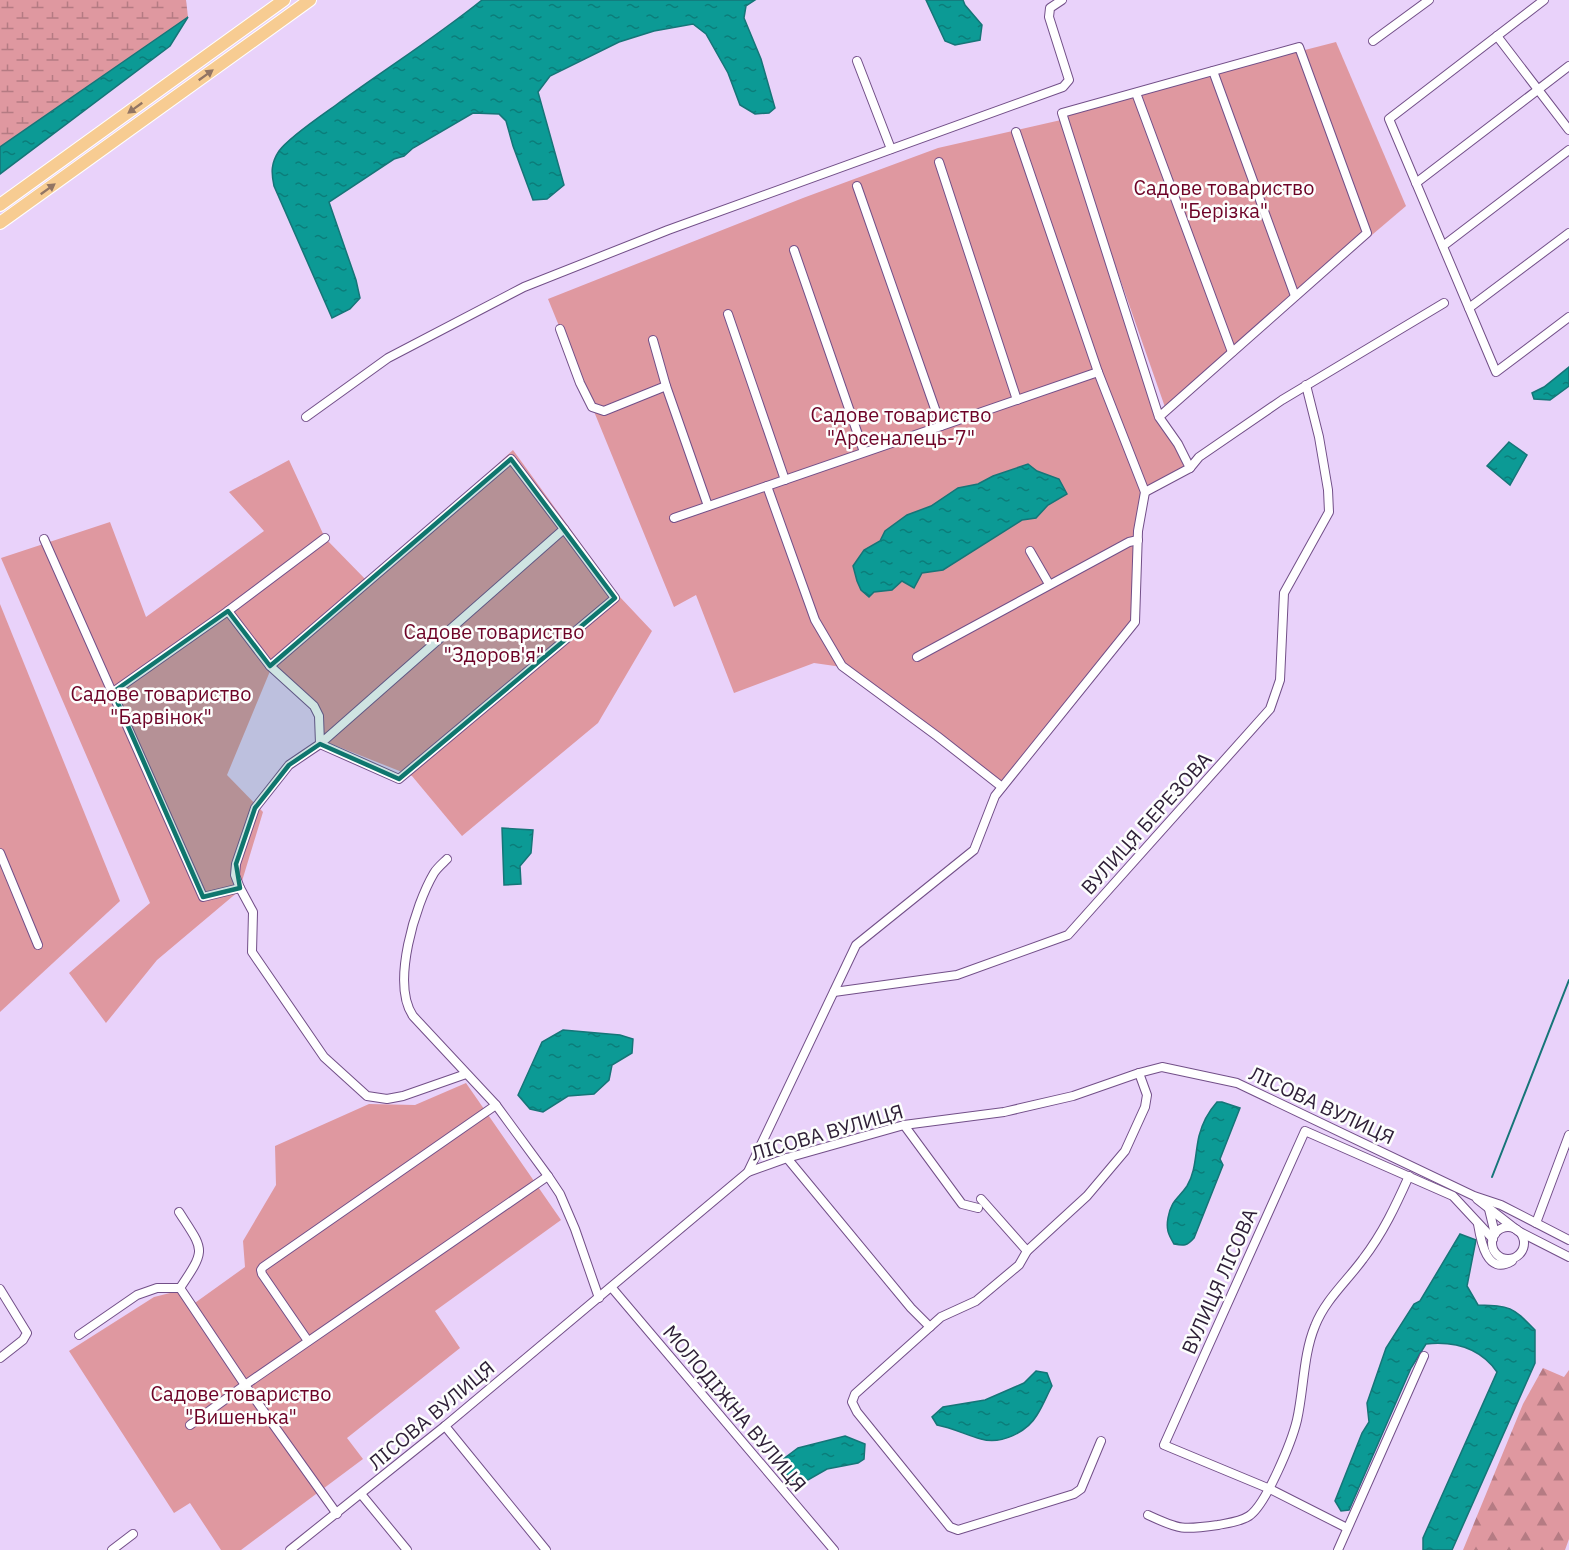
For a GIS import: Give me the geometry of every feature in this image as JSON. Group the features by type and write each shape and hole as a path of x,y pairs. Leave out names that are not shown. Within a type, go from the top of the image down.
{"main road":[{"path":"0,205 284,0"},
{"path":"0,223 310,0"}],"street":[{"path":"306,417 388,358 524,287 668,230 1063,87 1069,80 1049,17 1050,8 1062,0"},
{"path":"1373,41 1429,0"},
{"path":"1544,0 1389,119 1496,372 1569,317"},
{"path":"1497,36 1569,130"},
{"path":"1159,417 1367,233 1299,47 1062,113 1159,417 1178,444 1190,468"},
{"path":"857,61 891,149"},
{"path":"1416,183 1569,66"},
{"path":"1213,71 1295,296"},
{"path":"1136,93 1232,352"},
{"path":"748,1172 856,945 974,850 995,796 1135,622 1138,540 1144,492 1098,372 1016,132"},
{"path":"1443,246 1569,150"},
{"path":"939,162 1017,399"},
{"path":"857,186 942,426"},
{"path":"1469,308 1569,233"},
{"path":"794,250 864,452"},
{"path":"1144,492 1190,468 1199,457 1306,385 1443,303"},
{"path":"728,314 785,480"},
{"path":"560,329 580,383 592,407 604,411 666,386"},
{"path":"652,340 708,506"},
{"path":"674,518 1098,372"},
{"name":"ВУЛИЦЯ БЕРЕЗОВА","path":"834,992 957,975 1068,935 1270,709 1281,680 1284,593 1329,512 1328,490 1319,437 1306,385"},
{"path":"270,666 511,459 615,598 399,779 320,744"},
{"path":"767,486 814,620 842,666 1002,787"},
{"path":"466,1074 403,1096 387,1098 367,1096 324,1057 252,952 253,912 235,875 236,864 255,808 289,765 320,744 564,529"},
{"path":"113,692 228,611 325,538"},
{"path":"44,539 203,897 240,888"},
{"path":"917,657 1049,584 1129,542 1138,540"},
{"path":"1030,551 1049,584"},
{"path":"228,611 270,666 314,706 319,716 320,744"},
{"path":"0,853 38,945"},
{"path":"447,859 435,872 416,914 406,952 404,995 406,1006 496,1105 560,1194 599,1298"},
{"name":"ЛІСОВА ВУЛИЦЯ","path":"290,1550 445,1426 748,1172 787,1158 904,1125 1004,1112 1073,1096 1162,1067 1237,1083 1474,1196"},
{"path":"1101,1441 1081,1489 1074,1494 958,1530 950,1527 856,1412 852,1402 855,1394 940,1317 976,1301 1019,1265 1027,1251 1087,1196 1125,1151 1145,1107 1147,1095 1139,1073"},
{"path":"308,1341 262,1274 263,1267 496,1105"},
{"path":"904,1125 962,1204 978,1208"},
{"name":"ВУЛИЦЯ ЛІСОВА","path":"1270,1489 1164,1445 1305,1131 1409,1176"},
{"path":"1536,1223 1569,1135"},
{"path":"787,1158 911,1308 930,1327"},
{"path":"190,1425 548,1176"},
{"path":"1148,1515 1173,1527 1188,1530 1238,1521 1248,1517 1257,1509 1270,1489 1297,1421 1305,1366 1315,1325 1335,1294 1364,1259 1388,1224 1409,1176 1453,1196 1494,1237"},
{"path":"1474,1196 1518,1231 1569,1257"},
{"path":"1474,1196 1501,1205 1569,1240"},
{"path":"981,1199 1027,1251"},
{"path":"1489,1209 1494,1237 1493,1250 1501,1258 1516,1257"},
{"path":"179,1212 199,1243 199,1261 180,1288"},
{"path":"1478,1223 1481,1244 1487,1256 1495,1264 1503,1265 1511,1262 1523,1249 1523,1239 1518,1231 1503,1228 1494,1237"},
{"path":"79,1335 137,1295 157,1288 180,1288"},
{"path":"180,1288 245,1385 337,1514"},
{"name":"МОЛОДІЖНА ВУЛИЦЯ","path":"612,1288 834,1550"},
{"path":"0,1289 27,1333 23,1340 0,1358"},
{"path":"1338,1550 1424,1356"},
{"path":"445,1426 546,1550"},
{"path":"1270,1489 1347,1528"},
{"path":"361,1494 407,1550"},
{"path":"112,1550 133,1534"}],"highlighted area":[{"path":"511,459 615,598 399,779 320,744 289,765 255,808 236,864 240,888 203,897 113,692 228,611 270,666"}],"green space":[{"path":"0,0 186,0 188,17 0,147"},
{"name":"Садове товариство \"Берізка\"","path":"1336,42 1406,206 1166,410 1062,113"},
{"name":"Садове товариство \"Арсеналець-7\"","path":"1061,120 1159,417 1190,468 1145,493 1135,622 1002,787 842,667 814,663 734,693 696,595 674,607 548,299 803,198 938,148"},
{"path":"513,450 619,596 652,631 598,723 462,836 412,776 319,739 318,705 273,664 227,775 263,812 239,891 157,960 106,1023 69,973 150,903 1,558 110,522 146,617 264,531 229,492 289,460 325,538 368,582"},
{"path":"0,604 120,901 0,1012"},
{"name":"Садове товариство \"Вишенька\"","path":"466,1083 561,1220 435,1311 460,1348 347,1438 363,1459 241,1550 221,1550 190,1503 174,1513 69,1351 154,1297 182,1290 192,1305 245,1267 243,1241 276,1185 275,1146 369,1104 415,1105"},
{"path":"1543,1368 1564,1377 1569,1370 1569,1539 1565,1550 1463,1550 1523,1404"}],"water":[{"path":"482,0 755,0 746,6 744,18 761,59 775,108 769,113 755,114 740,105 728,73 706,34 693,24 654,31 619,42 550,76 538,92 564,185 547,199 533,200 506,121 499,114 473,113 413,148 404,156 394,159 329,202 360,298 350,309 332,318 274,186 272,168 276,155 283,146 306,127"},
{"path":"926,0 963,0 982,25 980,40 955,45 945,41"},
{"path":"188,17 170,46 0,174 0,147"},
{"path":"1569,367 1569,386 1550,400 1534,399 1532,393 1544,387"},
{"path":"1509,442 1527,455 1510,485 1487,466"},
{"path":"1028,464 1037,471 1059,479 1067,494 1048,505 1036,518 1022,520 943,570 922,573 914,588 902,581 892,590 874,592 869,597 861,590 853,566 864,550 880,541 885,531 907,515 931,506 958,488 978,484 993,476"},
{"path":"502,828 533,830 531,853 520,866 521,884 504,885"},
{"path":"563,1030 620,1035 633,1039 632,1053 612,1065 609,1080 594,1094 568,1096 543,1112 530,1109 518,1095 542,1042"},
{"path":"1217,1102 1240,1108 1220,1159 1223,1165 1194,1238 1185,1245 1174,1244 1167,1228 1169,1212 1190,1180 1200,1131"},
{"path":"1460,1234 1476,1240 1467,1286 1478,1305 1510,1309 1535,1330 1535,1363 1452,1550 1423,1550 1423,1538 1497,1372 1475,1352 1457,1345 1426,1344 1411,1368 1349,1510 1341,1511 1335,1501 1362,1433 1369,1422 1367,1403 1386,1348 1414,1304 1420,1301"},
{"path":"1036,1371 1047,1373 1052,1386 1033,1421 1013,1436 997,1440 981,1439 937,1425 932,1417 943,1407 985,1400 1024,1383"},
{"path":"845,1436 865,1444 864,1459 858,1463 827,1469 801,1484 787,1481 778,1463 798,1448"}],"waterway":[{"path":"1492,1177 1569,980"}],"park label":[{"name":"Садове товариство \"Здоров'я\"","path":"494,642"},
{"name":"Садове товариство \"Барвінок\"","path":"161,704"}]}
